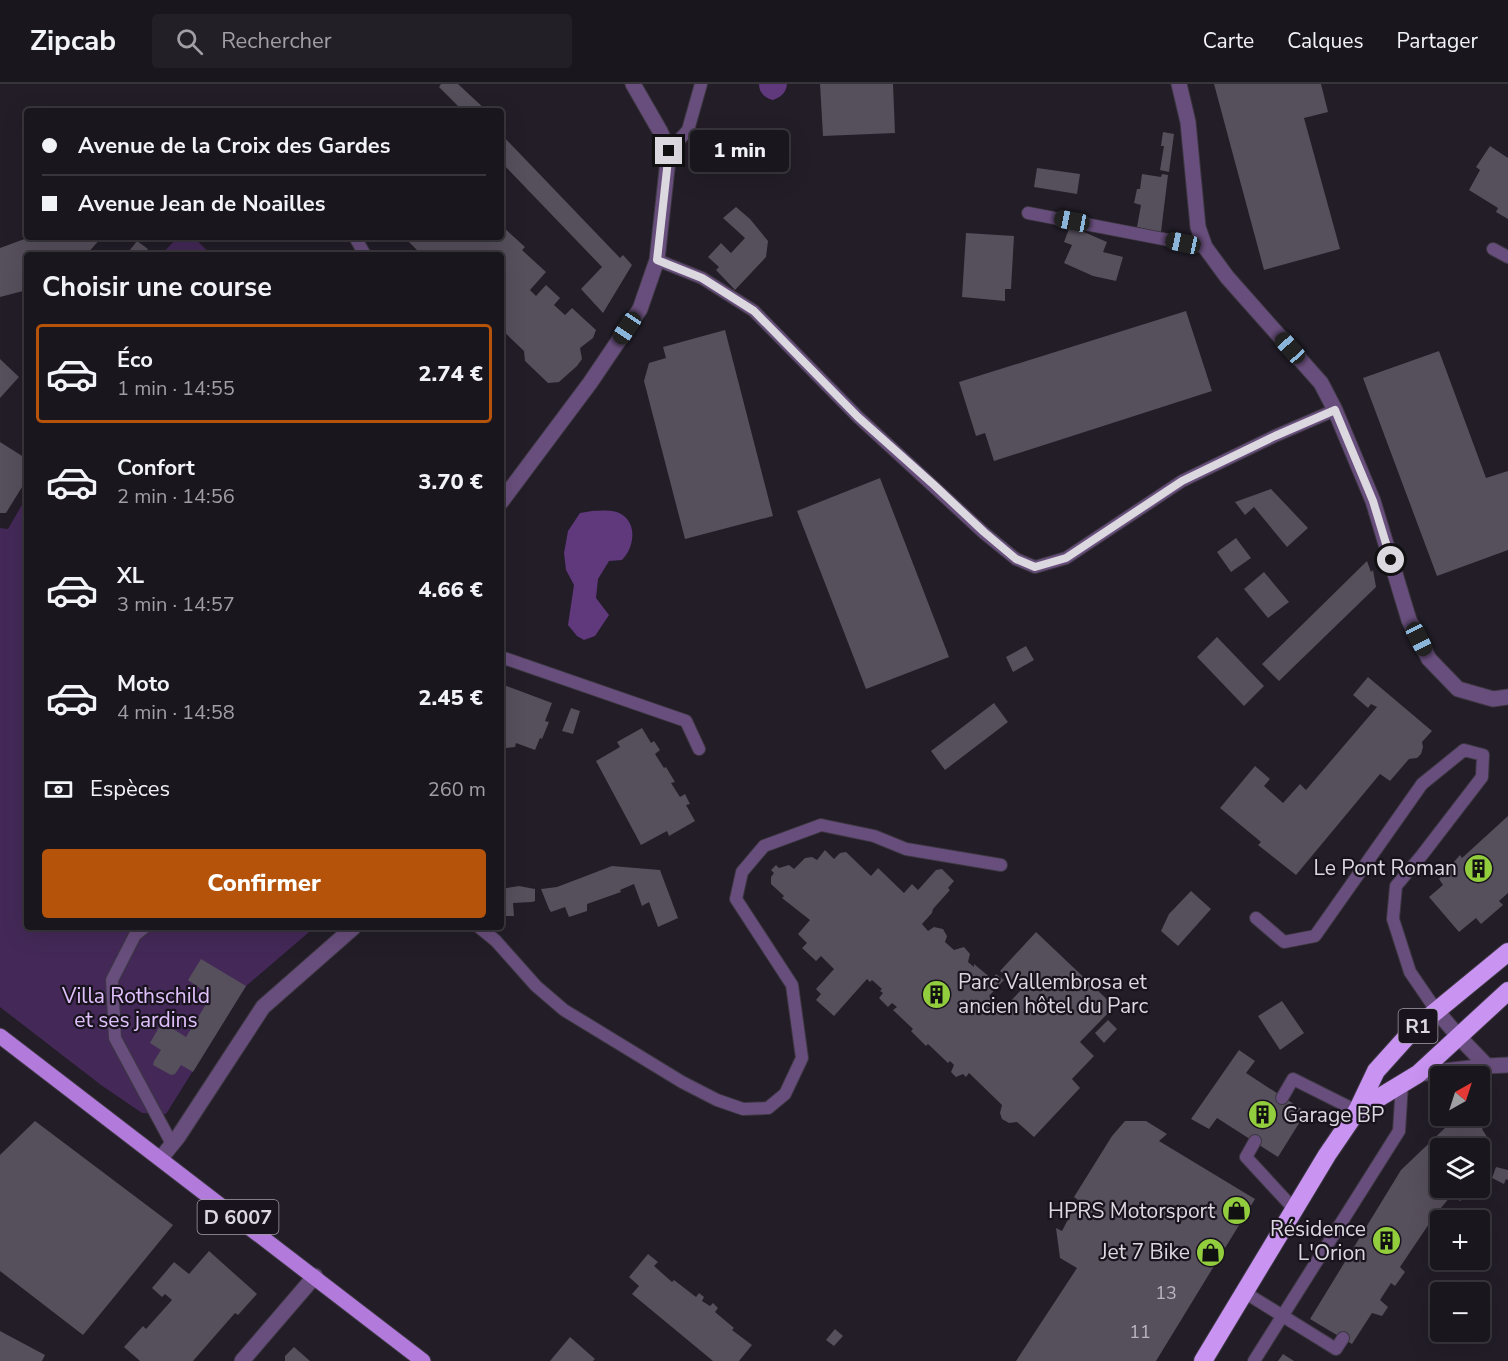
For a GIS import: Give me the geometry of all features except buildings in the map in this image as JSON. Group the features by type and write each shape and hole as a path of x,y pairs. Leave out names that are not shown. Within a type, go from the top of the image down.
{"highway":[{"name":"R1","path":"1203,1361 1294,1209 1357,1111 1376,1071 1412,1031 1508,952"},
{"name":"R1","path":"1357,1111 1410,1079 1508,991"}],"main road":[{"name":"D 6007","path":"0,1036 423,1361"}],"street":[{"path":"504,498 590,383 640,309 657,260 669,151 633,84"},
{"path":"1179,84 1188,122 1197,227 1205,247 1227,277 1322,383 1373,501 1409,620 1429,659 1458,689 1493,699 1508,697"},
{"path":"161,1158 263,1007 351,930"},
{"path":"1436,1010 1487,1066 1508,1065"},
{"path":"1410,1079 1430,1076"},
{"path":"242,1361 315,1276"}],"lane":[{"path":"669,151 688,130 701,84"},
{"path":"1028,213 1205,247"},
{"path":"1493,249 1508,257"},
{"path":"657,260 702,278 754,311 858,417 984,532 1016,559 1035,567 1066,558 1182,481 1335,410"},
{"path":"504,658 686,722 699,748"},
{"path":"1256,918 1284,942 1315,936 1422,784 1464,750 1483,755 1482,777 1396,886 1393,919 1410,972 1436,1010"},
{"path":"483,930 496,941 536,986 564,1010 682,1082 717,1100 742,1109 768,1108 785,1094 802,1058 792,985 736,899 742,872 764,846 820,825 874,836 906,849 1001,865"},
{"path":"141,930 135,935 112,980 115,1038 172,1144"},
{"path":"1282,1098 1293,1079 1357,1111"},
{"path":"1254,1361 1399,1131 1410,1079"},
{"path":"1255,1141 1246,1157 1294,1209"},
{"path":"1244,1292 1336,1349 1343,1338"}],"green space":[{"path":"175,240 196,240 209,252 164,252"},
{"name":"Villa Rothschild et ses jardins","path":"24,501 24,930 311,930 246,986 166,1114 142,1113 101,1085 0,1007 0,528 8,529"}],"shaded area":[{"path":"759,84 787,84 783,94 773,100 763,95"},
{"path":"618,512 630,524 632,536 626,555 622,560 609,561 598,579 596,598 609,615 595,636 584,640 577,636 568,625 574,585 566,570 564,553 568,531 580,513"}],"place":[{"name":"Le Pont Roman","path":"1478,868"},
{"name":"Parc Vallembrosa et ancien hôtel du Parc","path":"937,994"},
{"name":"Garage BP","path":"1262,1115"},
{"name":"HPRS Motorsport","path":"1236,1211"},
{"name":"Résidence L'Orion","path":"1387,1241"},
{"name":"Jet 7 Bike","path":"1211,1252"}],"route":[{"path":"669,151 657,260 702,278 754,311 858,417 1016,559 1035,567 1066,558 1182,481 1335,410 1373,501 1391,560"}]}
